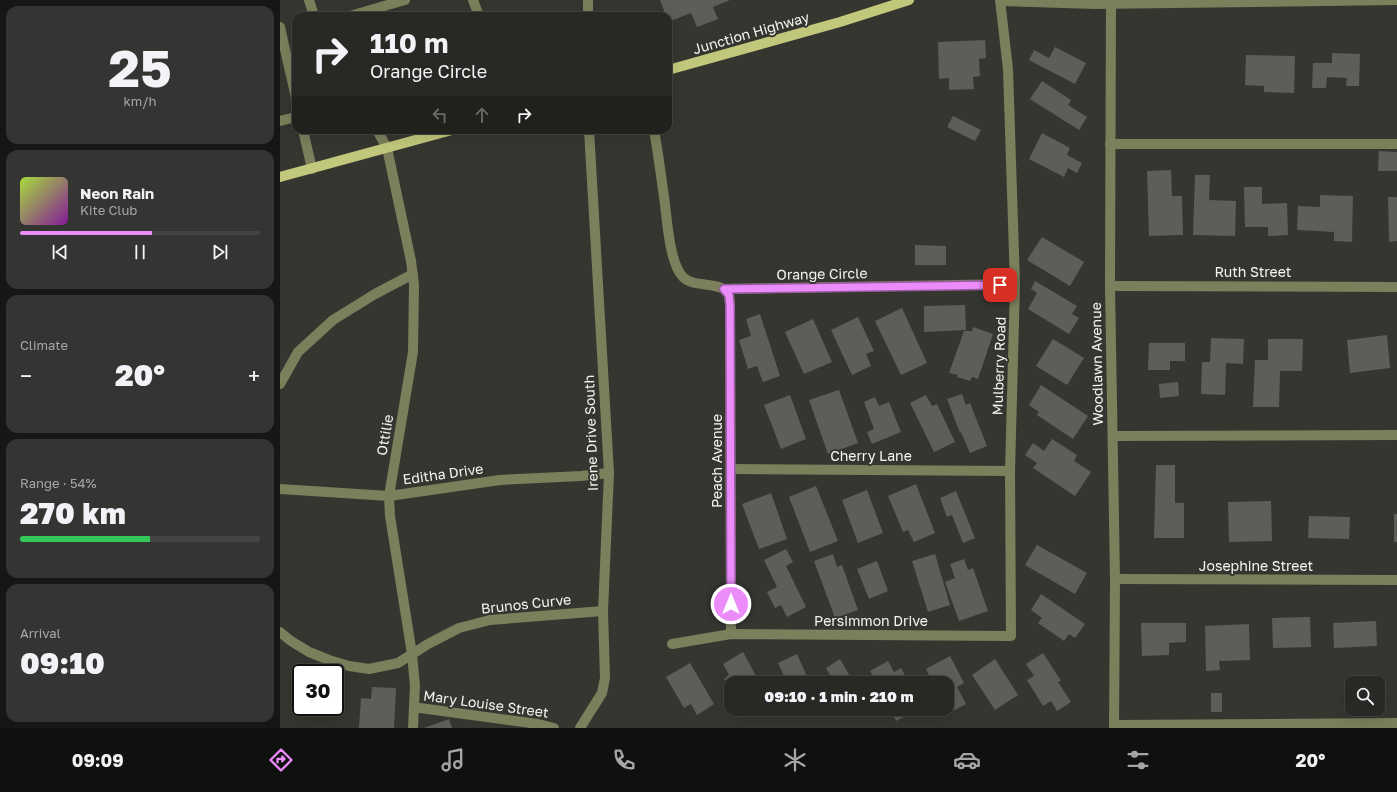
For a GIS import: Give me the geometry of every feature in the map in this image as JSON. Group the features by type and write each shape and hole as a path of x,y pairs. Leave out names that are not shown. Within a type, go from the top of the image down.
{"main road":[{"name":"Junction Highway","path":"672,69 840,22 909,0"},
{"path":"280,177 438,134"}],"street":[{"path":"309,0 313,12"},
{"path":"364,12 405,0"},
{"path":"473,0 478,12"},
{"path":"588,0 588,12"},
{"path":"1001,1 1111,2 1397,0"},
{"name":"Mulberry Road","path":"1001,1 1008,69 1015,284 1010,471 1011,636"},
{"name":"Woodlawn Avenue","path":"1111,2 1110,286 1115,579 1114,726"},
{"path":"280,27 292,80"},
{"path":"280,121 292,118"},
{"path":"304,134 312,169"},
{"name":"Ottilie","path":"379,134 387,148 411,261 414,285 413,352 389,496 390,516 412,654 415,686 413,728"},
{"name":"Irene Drive South","path":"580,728 602,693 605,678 603,611 609,473 590,134"},
{"name":"Orange Circle","path":"655,134 670,245 678,270 684,278 692,282 718,286 724,289 1015,284"},
{"path":"1110,144 1397,144"},
{"path":"280,384 298,352 333,320 375,294 413,274"},
{"name":"Ruth Street","path":"1110,286 1397,287"},
{"name":"Peach Avenue","path":"724,289 729,295 730,305 731,634"},
{"path":"1113,436 1397,435"},
{"name":"Cherry Lane","path":"731,469 1010,471"},
{"name":"Editha Drive","path":"280,489 389,496 500,480 609,473"},
{"name":"Josephine Street","path":"1115,579 1397,580"},
{"name":"Brunos Curve","path":"280,632 309,652 349,666 369,669 398,663 428,644 459,628 490,620 603,611"},
{"name":"Persimmon Drive","path":"672,644 731,634 1011,636"},
{"name":"Mary Louise Street","path":"414,708 538,724 554,728"},
{"path":"1114,726 1397,724"}],"building":[{"path":"660,0 730,0 713,7 718,19 697,27 691,13 672,20 672,12 664,12"},
{"path":"985,40 986,58 979,59 980,76 973,77 974,89 949,90 949,78 939,79 938,42"},
{"path":"1055,47 1086,63 1075,84 1029,60 1034,50 1049,58"},
{"path":"1332,53 1360,54 1359,86 1346,86 1347,78 1327,77 1326,88 1312,88 1313,63 1332,63"},
{"path":"1246,55 1295,56 1294,93 1264,92 1264,86 1245,85"},
{"path":"1042,81 1071,100 1068,105 1087,117 1079,130 1030,99"},
{"path":"953,116 981,130 975,141 947,127"},
{"path":"1042,133 1070,148 1067,155 1082,163 1077,173 1068,168 1064,177 1029,159"},
{"path":"1379,151 1397,152 1397,171 1378,171"},
{"path":"1171,170 1172,196 1182,196 1183,235 1149,236 1147,171"},
{"path":"1195,175 1210,175 1209,200 1236,201 1235,236 1193,235"},
{"path":"1244,187 1262,187 1262,204 1287,203 1288,235 1268,236 1268,227 1245,227"},
{"path":"1320,195 1353,196 1352,242 1334,241 1334,232 1297,230 1298,206 1320,207"},
{"path":"1388,197 1397,197 1397,241 1389,242"},
{"path":"1042,237 1084,262 1070,286 1027,260"},
{"path":"915,245 946,246 946,265 915,265"},
{"path":"1035,281 1077,306 1072,314 1079,318 1069,334 1028,309 1037,293 1031,289"},
{"path":"965,305 966,330 924,332 924,306"},
{"path":"902,308 927,363 901,375 875,321"},
{"path":"760,314 780,376 763,382 757,366 748,369 739,340 751,336 746,319"},
{"path":"858,317 874,351 866,354 871,366 852,375 831,330"},
{"path":"813,319 832,362 804,374 785,332"},
{"path":"973,327 993,334 978,379 972,377 970,381 957,377 958,375 949,373 964,331 972,331"},
{"path":"1387,335 1390,368 1350,373 1347,340"},
{"path":"1211,338 1244,339 1243,364 1226,363 1225,395 1201,394 1202,362 1210,362"},
{"path":"1053,339 1084,358 1067,385 1036,366"},
{"path":"1268,339 1303,339 1302,371 1280,371 1279,407 1253,407 1255,360 1268,360"},
{"path":"1149,343 1185,343 1185,361 1170,361 1170,370 1148,370"},
{"path":"1178,382 1179,396 1160,398 1159,384"},
{"path":"1041,385 1088,416 1073,439 1037,415 1039,412 1029,405"},
{"path":"839,390 858,443 828,454 809,400"},
{"path":"962,394 966,405 970,403 987,446 970,453 961,432 960,433 947,399"},
{"path":"790,395 806,439 781,449 764,405"},
{"path":"926,395 932,406 937,404 955,442 934,452 910,403"},
{"path":"875,397 879,406 889,402 901,432 872,444 867,432 874,429 864,402"},
{"path":"1052,439 1077,455 1074,461 1091,472 1075,496 1033,468 1037,463 1025,455 1033,443 1044,451"},
{"path":"1156,465 1175,465 1175,503 1184,503 1184,538 1154,538"},
{"path":"916,484 935,533 914,542 908,530 903,532 888,496"},
{"path":"816,486 838,541 810,552 789,497"},
{"path":"867,490 883,533 858,543 842,500"},
{"path":"956,491 975,538 963,543 952,515 947,517 940,498"},
{"path":"771,493 787,539 759,549 742,504"},
{"path":"1271,501 1272,541 1229,542 1228,502"},
{"path":"1394,514 1397,514 1397,542 1394,542"},
{"path":"1309,516 1350,517 1349,539 1308,538"},
{"path":"1037,545 1087,573 1075,594 1025,565"},
{"path":"786,549 793,562 786,566 806,607 787,617 781,605 775,608 767,592 777,587 764,560"},
{"path":"833,554 837,567 842,565 858,610 835,618 814,561"},
{"path":"935,554 950,605 928,612 912,561"},
{"path":"964,559 968,570 973,568 988,611 959,621 945,582 955,578 950,564"},
{"path":"877,561 888,591 869,599 857,569"},
{"path":"1041,594 1085,624 1075,638 1069,634 1064,641 1038,623 1042,618 1031,610"},
{"path":"1310,617 1311,647 1273,648 1272,618"},
{"path":"1376,621 1377,646 1334,648 1333,623"},
{"path":"1141,623 1186,623 1186,642 1169,643 1169,655 1142,656"},
{"path":"1249,624 1250,660 1219,661 1220,670 1206,671 1205,626"},
{"path":"743,652 756,676 728,676 729,675 723,664"},
{"path":"1043,653 1061,681 1058,682 1071,702 1057,711 1051,701 1043,706 1027,680 1034,676 1026,664"},
{"path":"797,654 807,676 784,676 778,663"},
{"path":"950,656 964,683 957,687 966,704 954,710 954,676 930,676 926,669"},
{"path":"840,659 850,676 830,676 826,668"},
{"path":"995,659 1018,695 995,710 972,675"},
{"path":"888,661 894,672 901,668 905,676 873,676 870,671"},
{"path":"690,663 714,704 697,715 691,704 684,708 666,677"},
{"path":"372,687 396,688 394,728 359,728 361,698 371,699"},
{"path":"1211,693 1222,693 1222,712 1211,712"},
{"path":"894,716 906,716 896,721"},
{"path":"449,719 452,728 424,728"}],"route":[{"path":"731,604 730,305 729,295 724,289 1000,285"}]}
